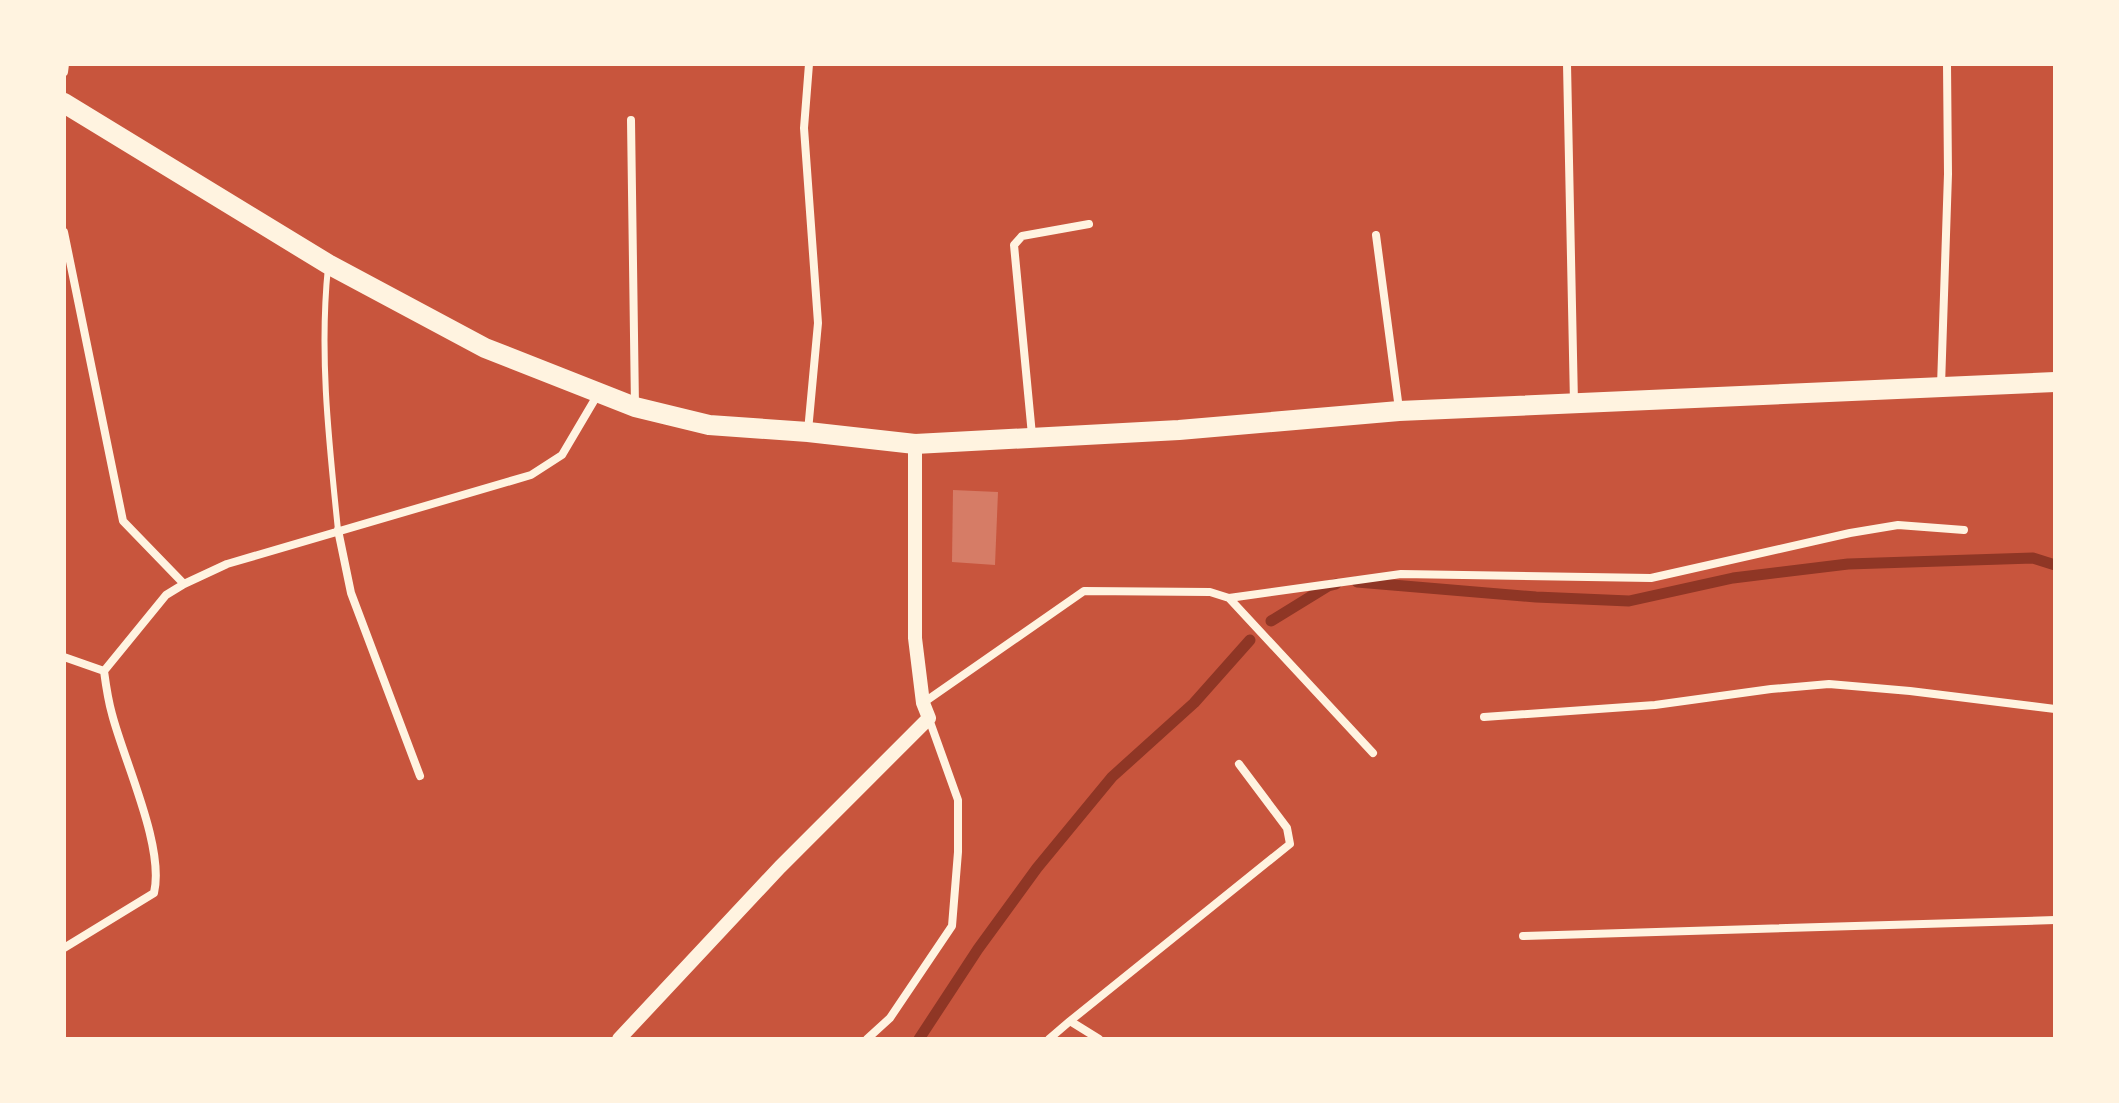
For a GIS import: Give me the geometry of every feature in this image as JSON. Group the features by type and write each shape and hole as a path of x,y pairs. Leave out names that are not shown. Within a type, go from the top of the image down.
{"main road":[{"path":"64,103 328,264 485,348 635,407 709,425 915,444 1179,430 1399,411 2055,382"}],"street":[{"path":"64,72 65,64"},
{"path":"808,432 818,323 804,128 809,64"},
{"path":"1567,64 1574,404"},
{"path":"1941,387 1948,174 1947,64"},
{"path":"631,120 635,407"},
{"path":"1032,438 1014,245 1022,236 1089,224"},
{"path":"64,232 123,521 184,584"},
{"path":"1376,235 1399,411"},
{"path":"64,948 154,893 156,882 151,842 111,712 104,671 166,595 227,564 531,475 562,455 598,394"},
{"path":"867,1039 890,1018 952,926 958,852 958,800 923,703 915,638 915,444"},
{"path":"923,703 1084,591 1210,592 1229,598 1401,574 1651,578 1898,525 1964,530"},
{"path":"338,530 351,593 420,776"},
{"path":"1229,598 1373,753"},
{"path":"64,657 104,671"},
{"path":"1484,717 1655,705 1829,684 2055,709"},
{"path":"619,1039 780,867 929,718"},
{"path":"1049,1039 1290,844 1287,828 1239,764"},
{"path":"1523,936 2055,920"},
{"path":"1070,1021 1099,1039"}],"lane":[{"path":"328,264 324,305 325,382 338,530"}],"building":[{"path":"953,490 998,492 995,565 952,562"}],"waterway":[{"path":"1357,582 1536,597 1629,601 1733,578 1848,564 2033,558 2055,565"},
{"path":"1271,621 1336,584"},
{"path":"919,1039 978,949 1037,868 1112,777 1194,703 1250,640"}]}
